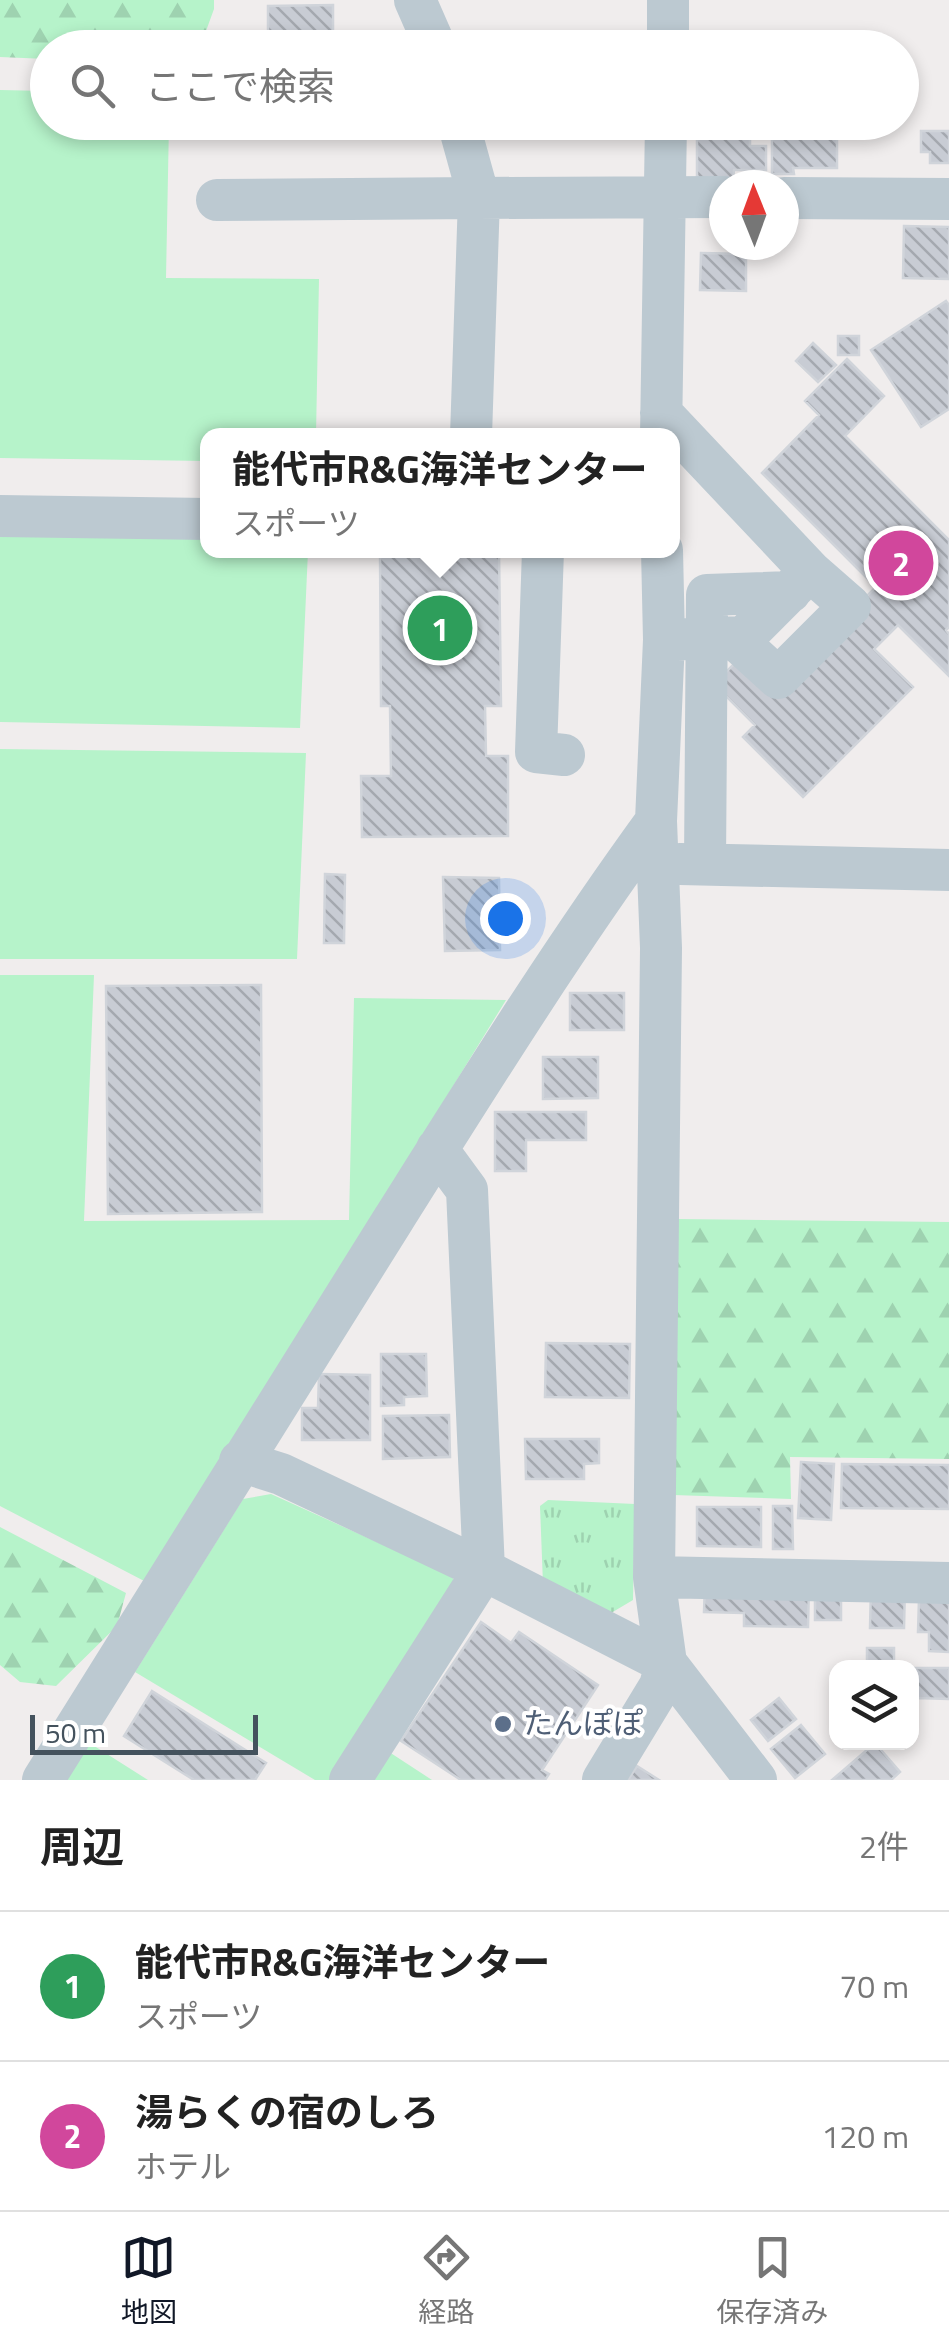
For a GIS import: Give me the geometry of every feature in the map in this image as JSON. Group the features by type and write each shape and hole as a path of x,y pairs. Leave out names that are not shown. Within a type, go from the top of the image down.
{"street":[{"path":"415,0 428,30"},
{"path":"668,0 668,30"},
{"path":"463,140 479,198 471,428"},
{"path":"661,424 666,140"},
{"path":"217,200 709,197"},
{"path":"799,198 949,199"},
{"path":"680,445 800,581 850,606 778,678 720,638"},
{"path":"0,516 200,518"},
{"path":"543,558 536,752 564,756"},
{"path":"603,1780 660,1686 666,1663 654,1577 660,948 656,821 664,640 662,558"},
{"path":"664,640 744,637 800,581"},
{"path":"705,864 720,638"},
{"path":"43,1780 437,1150 592,908 656,821"},
{"path":"658,863 949,870"},
{"path":"350,1780 484,1570 467,1190 437,1150"},
{"path":"240,1461 281,1474 484,1570 666,1663 756,1780"},
{"path":"654,1577 949,1583"}],"green space":[{"path":"0,0 214,0 206,30 30,30 30,58 0,57"},
{"path":"0,90 30,91 30,140 169,140 166,278 319,279 316,428 200,428 200,461 0,458"},
{"path":"0,536 200,538 200,558 308,558 300,728 0,722"},
{"path":"0,749 306,753 297,959 0,959"},
{"path":"0,975 94,975 84,1221 349,1220 354,998 506,1000 148,1583 0,1506"},
{"path":"676,1219 949,1222 949,1459 790,1457 791,1499 673,1495"},
{"path":"271,1494 452,1576 460,1598 333,1780 315,1780 135,1672 243,1499"},
{"path":"548,1500 635,1504 633,1600 606,1616 543,1584 540,1506"},
{"path":"0,1527 126,1593 117,1626 56,1686 20,1682 0,1665"},
{"path":"88,1742 148,1780 63,1780"},
{"path":"383,1748 432,1780 363,1780"}],"building":[{"path":"333,5 333,30 268,30 268,6"},
{"path":"921,131 949,131 949,163 930,163 930,152 921,152"},
{"path":"697,140 750,140 750,146 766,146 766,170 709,170 709,181 697,181"},
{"path":"772,140 837,140 837,168 772,170"},
{"path":"904,226 949,227 949,279 903,278"},
{"path":"701,253 709,253 709,260 746,260 746,291 700,290"},
{"path":"946,301 949,409 921,427 871,350"},
{"path":"838,336 859,336 859,355 838,355"},
{"path":"813,343 836,365 818,382 796,361"},
{"path":"847,359 884,396 845,436 949,540 949,676 898,625 874,649 913,687 803,797 743,737 755,725 714,684 741,657 773,689 876,587 762,473 819,415 805,401"},
{"path":"380,558 499,558 501,706 485,706 486,756 508,756 508,836 362,837 361,776 391,776 390,706 381,706"},
{"path":"325,874 345,875 344,943 324,943"},
{"path":"443,877 499,878 500,950 445,951"},
{"path":"261,985 262,1212 108,1214 106,986"},
{"path":"570,993 624,993 624,1030 570,1030"},
{"path":"543,1057 598,1057 598,1098 543,1099"},
{"path":"495,1112 586,1112 586,1140 526,1140 526,1171 495,1171"},
{"path":"546,1343 630,1344 629,1398 545,1397"},
{"path":"381,1354 426,1354 427,1396 404,1397 404,1405 381,1406"},
{"path":"319,1374 370,1375 370,1440 302,1440 302,1408 318,1408"},
{"path":"449,1415 450,1457 383,1459 383,1416"},
{"path":"525,1439 599,1439 599,1463 584,1464 584,1479 526,1479"},
{"path":"801,1462 834,1464 831,1520 798,1518"},
{"path":"842,1464 949,1465 949,1509 841,1508"},
{"path":"773,1506 792,1506 793,1549 773,1549"},
{"path":"697,1507 761,1507 761,1547 697,1546"},
{"path":"705,1583 809,1585 808,1627 744,1626 744,1613 704,1612"},
{"path":"871,1586 905,1587 904,1628 870,1628"},
{"path":"815,1587 841,1587 841,1620 815,1620"},
{"path":"919,1599 949,1600 949,1652 929,1651 929,1632 918,1632"},
{"path":"481,1622 511,1643 519,1632 598,1685 542,1770 549,1774 545,1780 461,1780 401,1741"},
{"path":"867,1648 894,1648 894,1660 867,1660"},
{"path":"919,1668 949,1668 949,1699 919,1698"},
{"path":"152,1691 266,1763 255,1780 194,1780 124,1736"},
{"path":"779,1698 796,1719 768,1741 751,1720"},
{"path":"801,1725 825,1754 795,1778 771,1749"},
{"path":"867,1750 881,1750 900,1772 891,1780 832,1780"},
{"path":"637,1766 659,1780 628,1780"}],"place":[{"name":"湯らくの宿のしろ","path":"901,563"},
{"name":"能代市R&G海洋センター","path":"440,628"},
{"name":"たんぽぽ","path":"503,1724"}]}
